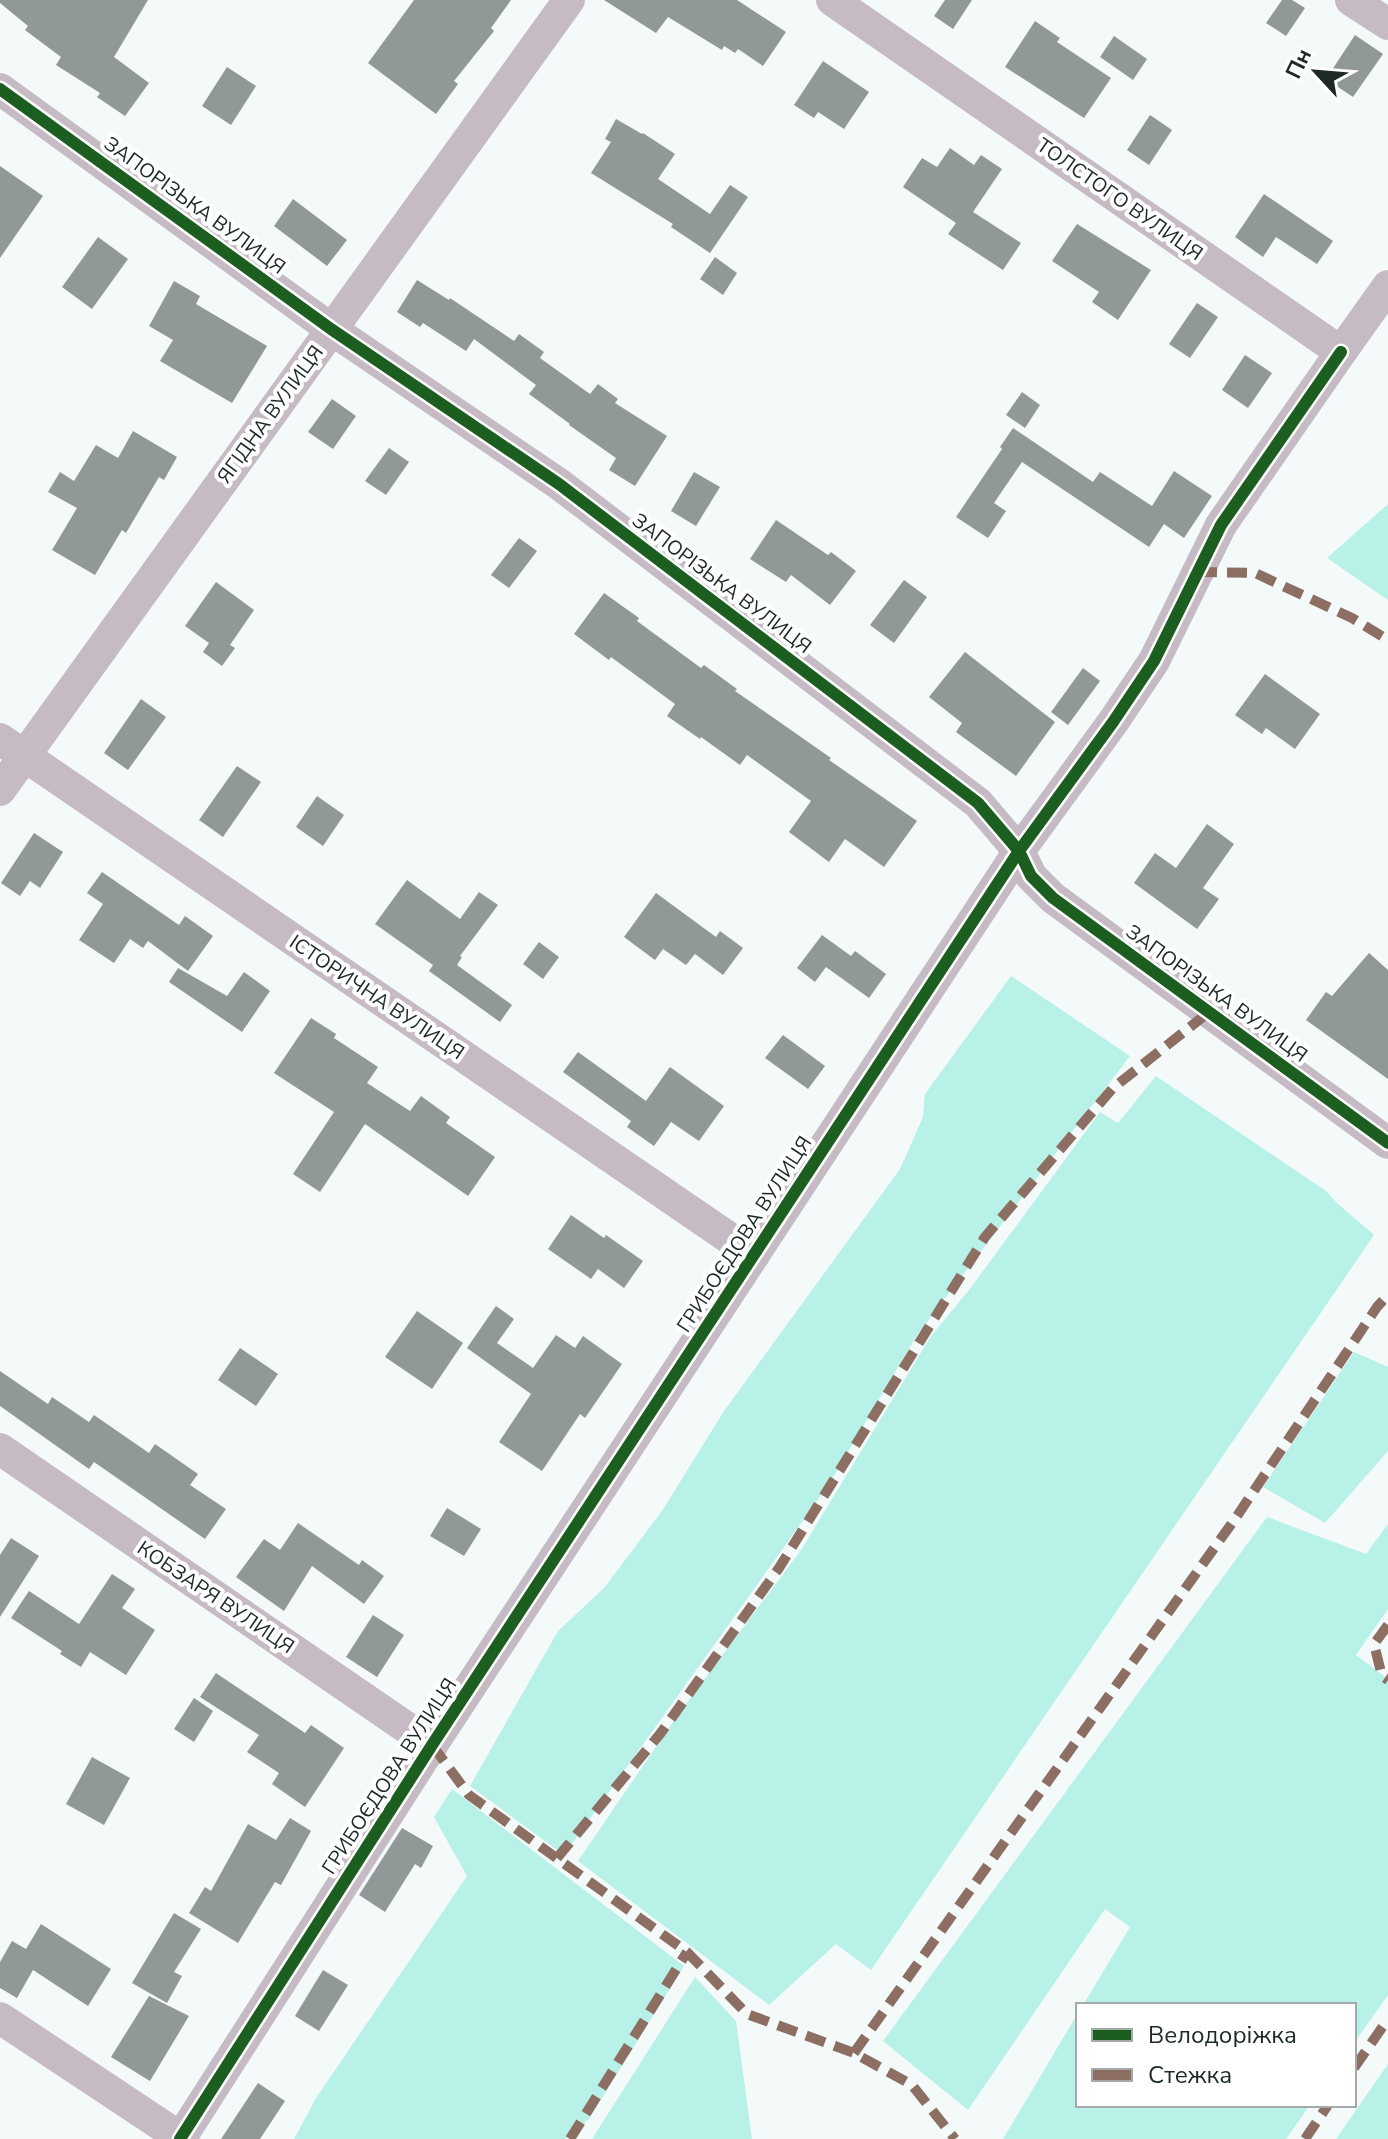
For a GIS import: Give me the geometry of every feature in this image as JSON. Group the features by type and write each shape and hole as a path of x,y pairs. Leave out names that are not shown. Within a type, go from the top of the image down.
{"street":[{"name":"ЯГІДНА ВУЛИЦЯ","path":"0,790 12,747 331,329 569,0"},
{"name":"ТОЛСТОГО ВУЛИЦЯ","path":"832,0 1341,352"},
{"path":"1351,0 1388,24"},
{"name":"ЗАПОРІЗЬКА ВУЛИЦЯ","path":"0,89 331,329 572,494 978,803 1019,851 1031,876 1053,898 1388,1143"},
{"path":"1341,352 1388,286"},
{"name":"ГРИБОЄДОВА ВУЛИЦЯ","path":"180,2139 432,1745 1019,851 1154,661 1221,525 1341,352"},
{"name":"ІСТОРИЧНА ВУЛИЦЯ","path":"12,747 754,1255"},
{"name":"КОБЗАРЯ ВУЛИЦЯ","path":"0,1449 432,1745"},
{"path":"0,2018 180,2139"}],"green space":[{"path":"1388,504 1388,600 1327,558"},
{"path":"1011,976 1130,1056 917,1335 829,1484 564,1855 470,1786 558,1631 604,1588 662,1511 724,1411 900,1169 923,1117 925,1094"},
{"path":"1156,1076 1326,1191 1374,1235 871,1970 836,1944 769,2005 578,1861 677,1716 801,1550 931,1336 969,1290 1100,1112 1118,1123"},
{"path":"1354,1352 1388,1367 1388,1451 1325,1523 1263,1487"},
{"path":"1267,1517 1366,1554 1388,1524 1388,1609 1356,1655 1388,1679 1388,1995 1356,2040 1356,2003 1084,2003 1130,1927 1105,1909 968,2110 883,2041"},
{"path":"452,1789 684,1966 589,2119 565,2139 294,2139 316,2098 467,1876 434,1817"},
{"path":"695,1977 736,2021 752,2139 592,2139"},
{"path":"1076,2016 1076,2107 1309,2107 1286,2139 1003,2139"},
{"path":"1388,2064 1388,2139 1336,2139"}],"building":[{"path":"0,0 148,0 114,57 149,83 125,116 97,97 100,93 56,65 61,57 25,30 28,26"},
{"path":"414,0 511,0 491,28 494,31 454,81 458,84 436,114 368,63"},
{"path":"604,0 737,0 786,32 763,66 738,49 735,53 724,46 722,50 668,17 656,33"},
{"path":"945,0 972,0 953,29 934,16"},
{"path":"1282,0 1292,0 1305,8 1286,36 1266,23"},
{"path":"1035,21 1060,38 1057,42 1111,78 1084,118 1005,67"},
{"path":"1355,35 1383,54 1353,97 1326,79"},
{"path":"1114,36 1147,59 1133,80 1100,57"},
{"path":"823,61 869,92 844,129 818,112 814,118 794,105"},
{"path":"227,67 256,86 231,125 202,106"},
{"path":"1150,115 1172,130 1149,165 1127,150"},
{"path":"616,119 675,154 658,179 710,214 730,185 748,197 710,253 671,227 673,224 591,173 611,142 605,139"},
{"path":"950,148 974,165 981,155 1002,169 973,212 1021,243 1003,270 948,234 956,223 903,187 922,158 937,167"},
{"path":"0,166 43,196 0,258"},
{"path":"1264,194 1333,241 1317,264 1276,237 1263,257 1235,237"},
{"path":"293,199 347,240 327,266 274,226"},
{"path":"1077,224 1151,270 1118,320 1092,302 1099,292 1052,261"},
{"path":"98,237 128,259 92,309 62,287"},
{"path":"715,257 737,273 723,295 700,279"},
{"path":"417,280 514,341 519,334 544,352 540,358 590,394 598,384 618,399 615,403 667,436 635,486 609,470 616,458 529,394 536,385 474,339 466,351 423,323 420,327 397,312"},
{"path":"174,281 200,296 196,304 267,346 232,403 160,361 173,340 149,326"},
{"path":"1197,303 1218,317 1190,358 1169,344"},
{"path":"1245,355 1272,373 1248,408 1222,390"},
{"path":"1022,392 1040,405 1025,428 1006,415"},
{"path":"332,399 356,416 333,449 308,432"},
{"path":"1013,428 1093,482 1100,472 1152,506 1174,471 1212,496 1184,538 1164,524 1149,547 1022,462 994,503 1006,511 988,538 956,517"},
{"path":"133,431 177,457 164,480 159,477 126,533 122,530 95,575 52,550 77,508 48,492 60,472 74,481 96,445 118,458"},
{"path":"389,448 409,462 386,495 365,481"},
{"path":"694,472 720,487 696,526 671,511"},
{"path":"776,520 828,555 831,552 856,571 830,605 791,575 786,582 750,559"},
{"path":"519,538 537,551 509,588 491,575"},
{"path":"904,580 927,597 894,643 870,625"},
{"path":"216,582 254,610 230,645 235,648 222,666 203,652 209,643 185,626"},
{"path":"604,593 701,668 704,665 737,689 735,691 831,758 829,760 917,821 884,867 845,839 829,862 789,832 811,801 747,755 740,765 667,716 675,704 574,634"},
{"path":"965,652 1055,722 1016,776 956,732 962,723 929,697"},
{"path":"1083,668 1100,681 1068,725 1051,712"},
{"path":"1265,674 1320,714 1295,749 1266,728 1262,734 1235,715"},
{"path":"141,699 166,717 128,770 104,753"},
{"path":"237,766 261,782 223,837 199,820"},
{"path":"317,796 344,815 323,846 296,827"},
{"path":"1207,824 1234,844 1203,888 1219,899 1197,929 1134,883 1155,853 1176,868"},
{"path":"34,833 63,852 40,888 30,881 20,896 1,883"},
{"path":"102,872 179,925 185,916 213,936 188,971 148,941 143,948 130,939 114,963 79,940 103,904 87,893"},
{"path":"407,880 460,919 479,892 498,905 460,956 457,965 512,1005 500,1022 429,971 433,965 375,924"},
{"path":"656,893 716,937 720,931 743,948 723,975 695,954 686,965 663,949 655,960 624,937"},
{"path":"822,935 851,956 855,951 886,974 869,998 826,967 815,982 797,968"},
{"path":"539,942 559,957 543,979 523,964"},
{"path":"1369,953 1388,970 1388,1079 1306,1020 1326,992 1332,996"},
{"path":"178,968 227,996 244,972 270,991 242,1032 169,982"},
{"path":"311,1018 336,1034 334,1038 378,1067 367,1083 410,1111 421,1096 450,1117 446,1123 495,1157 468,1196 365,1124 320,1192 293,1174 334,1112 274,1073"},
{"path":"783,1035 825,1066 808,1089 765,1058"},
{"path":"578,1052 646,1101 670,1067 724,1106 699,1141 671,1122 654,1146 627,1127 631,1121 563,1072"},
{"path":"571,1215 643,1261 624,1288 598,1269 591,1279 548,1249"},
{"path":"496,1306 514,1319 497,1343 533,1368 556,1335 575,1348 583,1336 622,1364 585,1418 580,1414 542,1471 499,1442 531,1394 467,1348"},
{"path":"417,1311 463,1343 432,1389 385,1357"},
{"path":"240,1348 278,1374 256,1406 218,1380"},
{"path":"0,1371 48,1404 52,1397 89,1422 94,1415 149,1453 155,1444 198,1474 190,1485 226,1509 205,1539 94,1462 89,1469 0,1406"},
{"path":"447,1508 481,1529 464,1556 430,1536"},
{"path":"298,1523 359,1565 362,1560 384,1576 364,1604 312,1566 284,1611 236,1577 264,1539 280,1550"},
{"path":"11,1538 39,1556 0,1617 0,1555"},
{"path":"112,1574 135,1589 122,1608 155,1630 126,1675 90,1652 81,1667 11,1618 29,1591 79,1624"},
{"path":"373,1615 404,1635 377,1677 346,1657"},
{"path":"216,1673 305,1733 311,1725 344,1748 305,1807 272,1784 279,1773 247,1752 259,1735 200,1697"},
{"path":"194,1698 213,1711 194,1742 174,1729"},
{"path":"92,1757 130,1778 104,1825 66,1804"},
{"path":"290,1818 311,1831 281,1885 275,1882 238,1943 189,1913 205,1887 211,1891 248,1824 276,1840"},
{"path":"402,1828 433,1846 421,1868 415,1864 385,1912 359,1895"},
{"path":"174,1913 201,1929 174,1972 182,1976 167,2003 132,1983"},
{"path":"41,1924 111,1969 88,2006 33,1970 17,1998 0,1988 0,1962 12,1941 26,1949"},
{"path":"323,1970 348,1985 319,2031 295,2016"},
{"path":"149,1996 189,2016 150,2081 111,2057"},
{"path":"258,2083 285,2101 260,2139 221,2139"}],"marked path":[{"path":"1197,572 1255,573 1352,618 1388,640"},
{"path":"557,1858 660,1734 779,1568 985,1237 1113,1088 1209,1012"},
{"path":"854,2053 1237,1516 1388,1295"},
{"path":"1388,1625 1374,1644 1382,1676 1388,1680"},
{"path":"432,1745 469,1795 687,1952 747,2014 854,2053 912,2085 955,2139"},
{"path":"570,2139 687,1952"},
{"path":"1356,2065 1388,2019"},
{"path":"1305,2139 1327,2107"}],"cycle path":[{"path":"0,89 331,329 559,484 978,803 1019,851 1031,876 1053,898 1388,1143"},
{"path":"180,2139 432,1745 1019,851 1154,661 1221,525 1341,352"}]}
